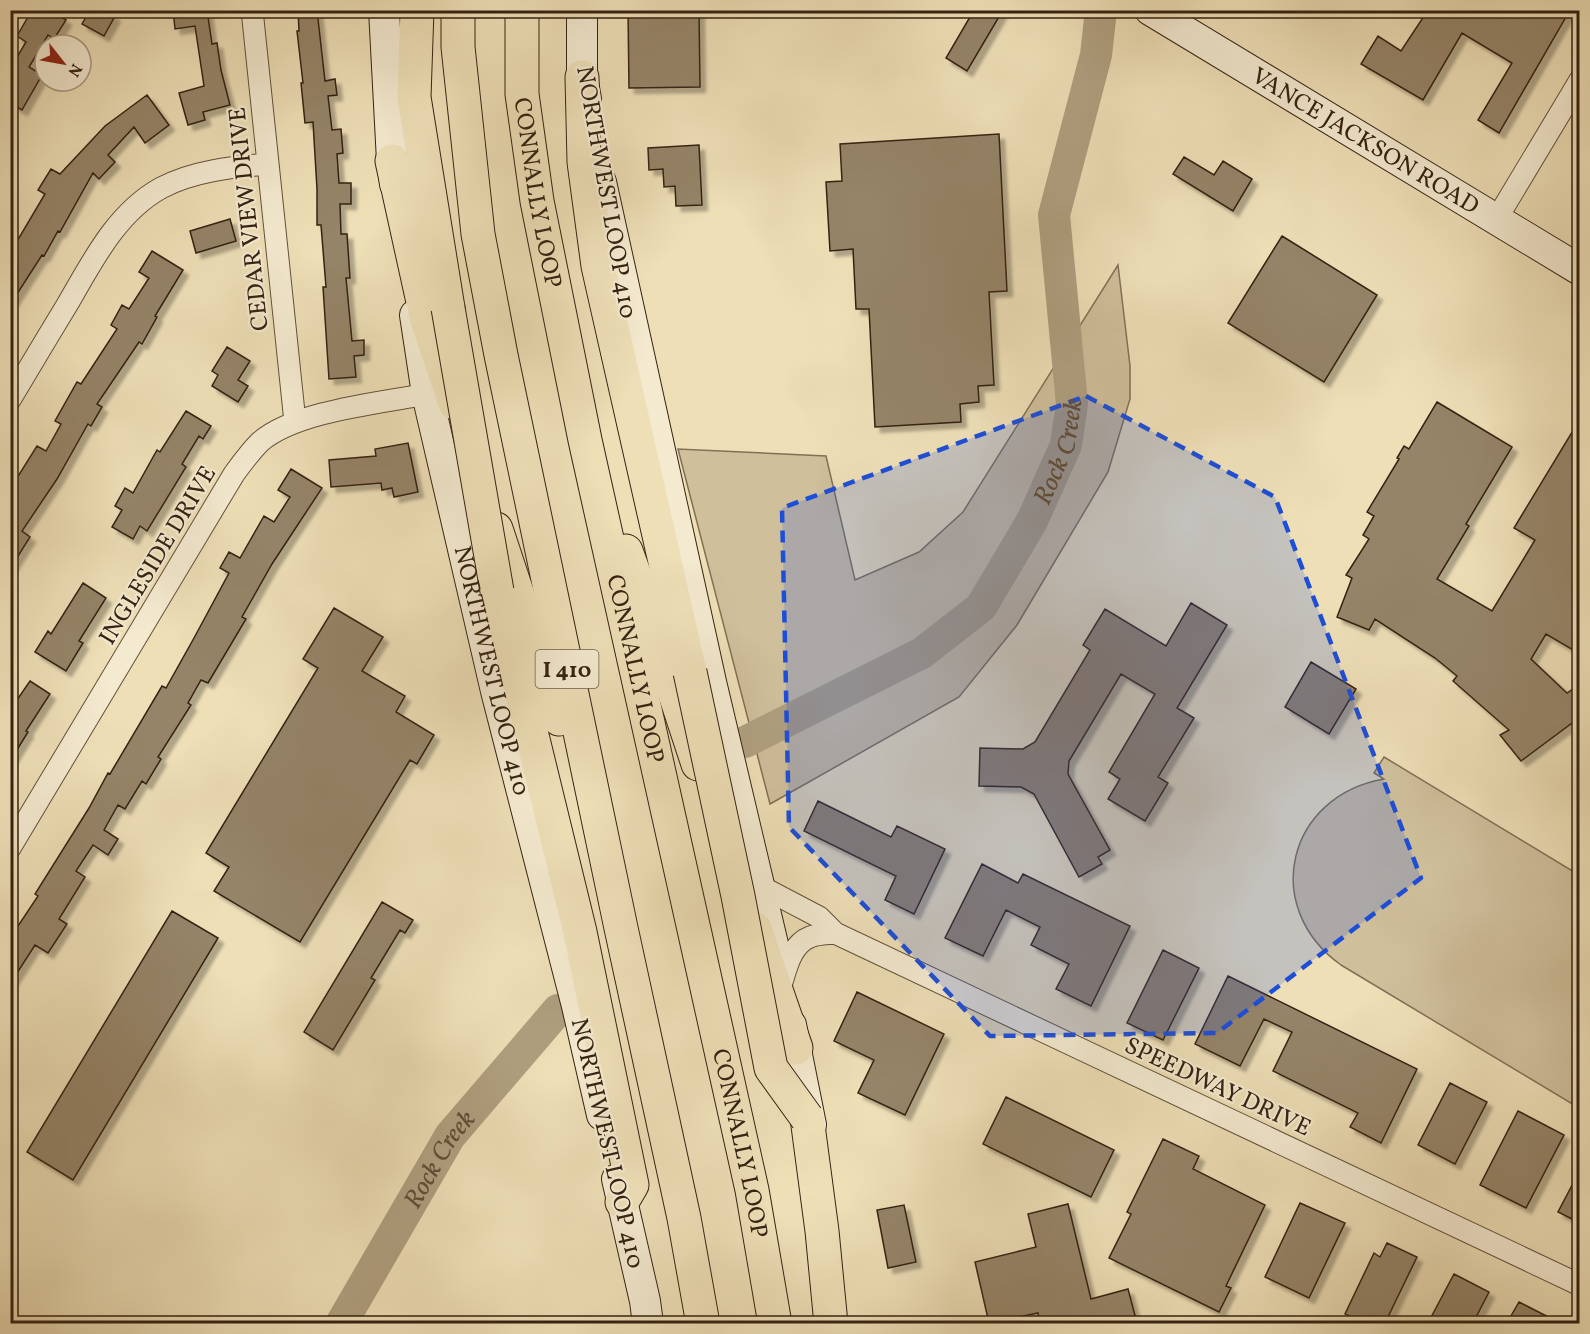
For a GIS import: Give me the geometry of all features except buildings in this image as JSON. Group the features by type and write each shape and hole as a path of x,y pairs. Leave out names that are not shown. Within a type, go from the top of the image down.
{"highway":[{"path":"417,10 414,97 448,308 497,591 579,932 632,1185 622,1202"},
{"name":"I 410","path":"458,10 458,47 478,234 610,878 684,1218 703,1323"},
{"name":"CONNALLY LOOP","path":"522,10 522,94 537,201 585,440 678,868 752,1190 775,1323"},
{"path":"582,77 584,162 598,266 690,672 738,896 771,1068 807,1119 822,1231 831,1323"},
{"path":"392,161 427,320 610,878"},
{"path":"585,440 646,606 796,1048"}],"main road":[{"name":"NORTHWEST LOOP 410","path":"384,10 392,161 428,394 496,691 574,994 645,1301 648,1323"},
{"name":"NORTHWEST LOOP 410","path":"582,10 582,77 617,260 711,682 796,1048 814,1138 842,1323"},
{"name":"VANCE JACKSON ROAD","path":"1154,13 1580,270"}],"street":[{"name":"CEDAR VIEW DRIVE","path":"252,10 295,422"},
{"path":"1496,220 1580,80"},
{"path":"10,399 95,258 120,222 141,201 162,187 198,174 230,167 268,164"},
{"name":"INGLESIDE DRIVE","path":"10,848 234,474 247,456 261,442 295,422 319,415 428,394"},
{"name":"SPEEDWAY DRIVE","path":"760,886 819,917 835,933 1580,1285"},
{"path":"782,982 790,957 800,943 810,937 835,933"}],"highlighted area":[{"path":"1086,396 1275,497 1421,878 1217,1033 990,1036 789,827 782,508"}],"shaded area":[{"path":"1118,265 1130,366 1130,399 1108,472 1017,625 959,697 770,804 678,449 826,456 855,580 919,552 963,512"},
{"path":"1384,757 1579,875 1579,1108 1341,965 1316,941 1300,914 1293,885 1296,857 1306,830 1325,807 1351,789 1384,779 1374,773"}],"waterway":[{"name":"Rock Creek","path":"745,742 922,653 981,607 1032,521 1066,445 1072,404 1054,215 1096,55 1101,10"},
{"name":"Rock Creek","path":"341,1324 450,1136 558,1010"}]}
